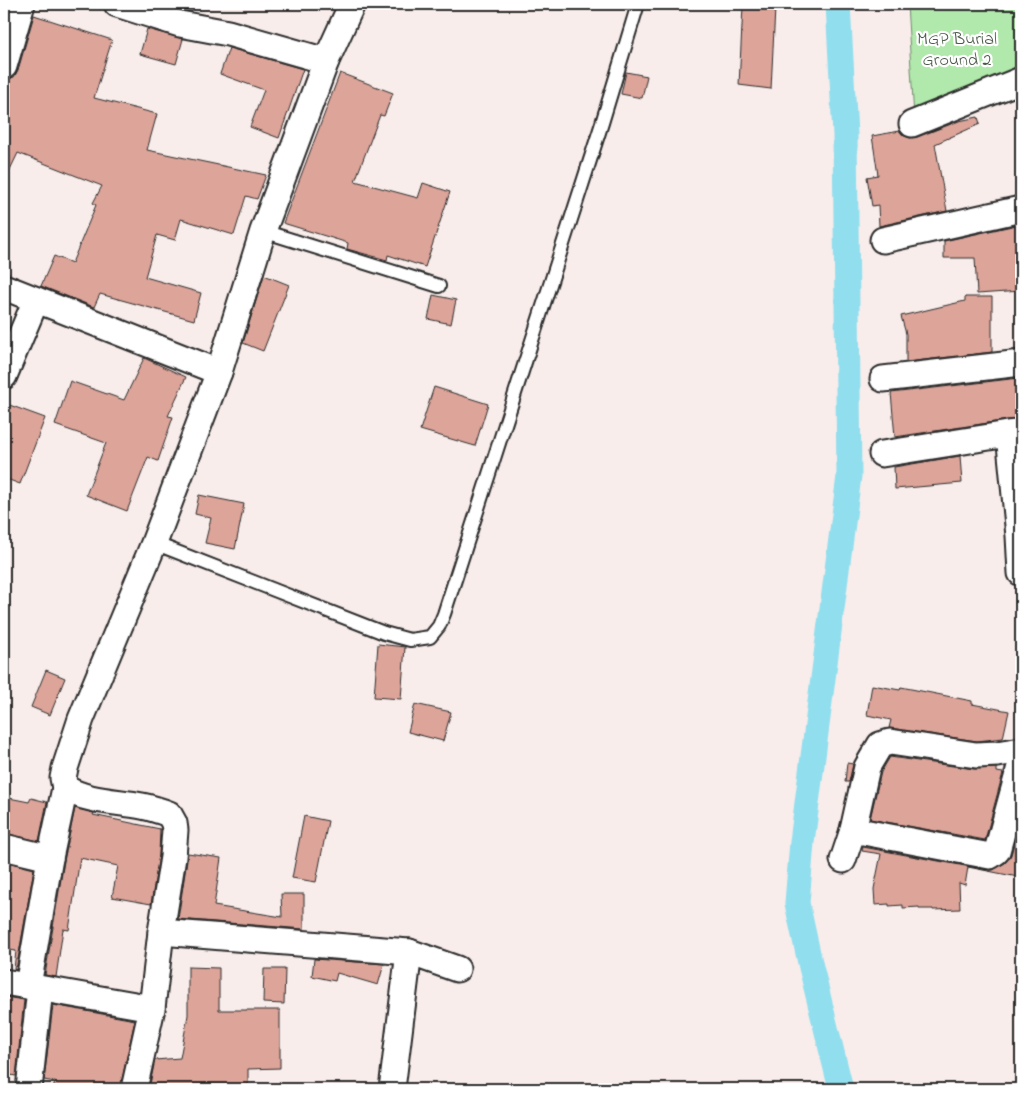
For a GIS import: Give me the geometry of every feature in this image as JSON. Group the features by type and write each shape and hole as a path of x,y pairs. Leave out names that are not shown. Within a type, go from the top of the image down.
{"street":[{"path":"4,66 22,4"},
{"path":"117,4 180,24 228,33 326,61"},
{"path":"29,1089 34,988 50,858 65,788 63,778 65,768 81,719 154,543 219,372 263,231 326,61 352,4"},
{"path":"912,124 1021,80"},
{"path":"883,240 1021,209"},
{"path":"4,287 219,372"},
{"path":"4,376 36,300"},
{"path":"883,379 1021,363"},
{"path":"882,454 1015,433 1021,574"},
{"path":"843,860 853,830 867,766 880,745 890,742 976,755 1021,750"},
{"path":"853,830 990,856 998,851 1021,763"},
{"path":"65,788 86,797 145,806 169,814 174,823 175,839 152,1008 134,1089"},
{"path":"4,847 50,858"},
{"path":"161,932 409,952 457,970"},
{"path":"392,1089 409,952"},
{"path":"4,982 152,1008"}],"lane":[{"path":"154,543 384,633 410,640 430,637 439,626 444,614 596,142 638,4"},
{"path":"263,231 439,286"}],"green space":[{"name":"MGP Burial Ground 2","path":"907,4 1021,4 1021,74 914,117"}],"building":[{"path":"164,4 194,4 192,12"},
{"path":"743,6 775,8 771,89 739,85"},
{"path":"34,15 112,40 94,98 157,114 147,150 266,175 257,199 246,196 234,235 181,219 175,240 157,235 145,277 201,293 194,320 100,294 94,307 41,286 54,256 72,263 96,205 93,203 102,186 18,153 4,182 4,86 6,80 14,77 18,70"},
{"path":"147,29 183,39 176,64 140,54"},
{"path":"229,48 303,69 279,138 250,127 264,90 220,74"},
{"path":"626,72 647,76 642,98 621,94"},
{"path":"340,73 393,93 384,116 380,115 355,181 418,198 423,183 450,192 425,267 388,255 387,260 347,249 348,243 283,223"},
{"path":"978,117 980,124 935,144 947,211 879,226 878,205 872,206 867,177 878,175 872,136 900,131 904,136 910,138 917,137 959,121"},
{"path":"1021,224 1021,250 1019,250 1021,291 977,294 975,258 944,258 944,241"},
{"path":"264,275 289,285 263,351 243,343"},
{"path":"433,295 456,300 451,324 428,319"},
{"path":"965,297 992,297 992,352 906,362 906,334 901,316 965,301"},
{"path":"144,358 186,377 168,416 173,417 158,461 148,457 127,511 86,495 106,443 55,425 70,381 124,400"},
{"path":"1019,378 1021,418 895,437 891,393"},
{"path":"434,387 488,404 475,446 420,430"},
{"path":"4,403 45,418 20,484 4,478"},
{"path":"960,456 962,483 895,489 894,467"},
{"path":"199,495 244,504 235,549 205,543 211,518 195,514"},
{"path":"378,644 405,647 401,699 374,697"},
{"path":"46,670 65,678 50,715 31,707"},
{"path":"872,685 900,690 901,687 972,701 972,704 1009,711 1003,738 977,741 889,728 891,720 867,715"},
{"path":"415,704 451,712 443,741 408,732"},
{"path":"890,757 974,769 997,768 997,772 1003,773 985,840 870,819 881,772"},
{"path":"847,763 853,764 849,782 845,782"},
{"path":"4,797 29,802 31,798 47,802 39,841 4,833"},
{"path":"75,808 94,813 93,815 160,829 159,855 151,904 112,897 118,866 80,858 69,930 63,929 56,977 45,975"},
{"path":"304,816 328,821 316,882 292,878"},
{"path":"1021,817 1021,859 1018,877 968,867 965,885 959,883 960,909 933,910 919,909 919,907 903,908 903,905 875,905 874,889 881,854 862,851 863,847 993,870 1005,863 1011,855"},
{"path":"188,853 221,858 214,906 282,917 281,894 304,894 304,929 178,919"},
{"path":"7,862 34,869 16,970 14,969 16,951 4,949 7,924 4,923 4,880"},
{"path":"314,959 384,964 378,985 337,973 335,981 312,976"},
{"path":"188,967 219,968 219,1010 280,1010 280,1068 248,1069 248,1089 149,1089 155,1060 180,1058 188,1015"},
{"path":"264,969 285,969 284,1004 263,1003"},
{"path":"5,997 24,1000 16,1076 4,1074"},
{"path":"53,1005 135,1020 120,1089 53,1089 55,1082 44,1080"}],"waterway":[{"path":"838,4 845,135 849,476 802,842 797,903 841,1089"}]}
